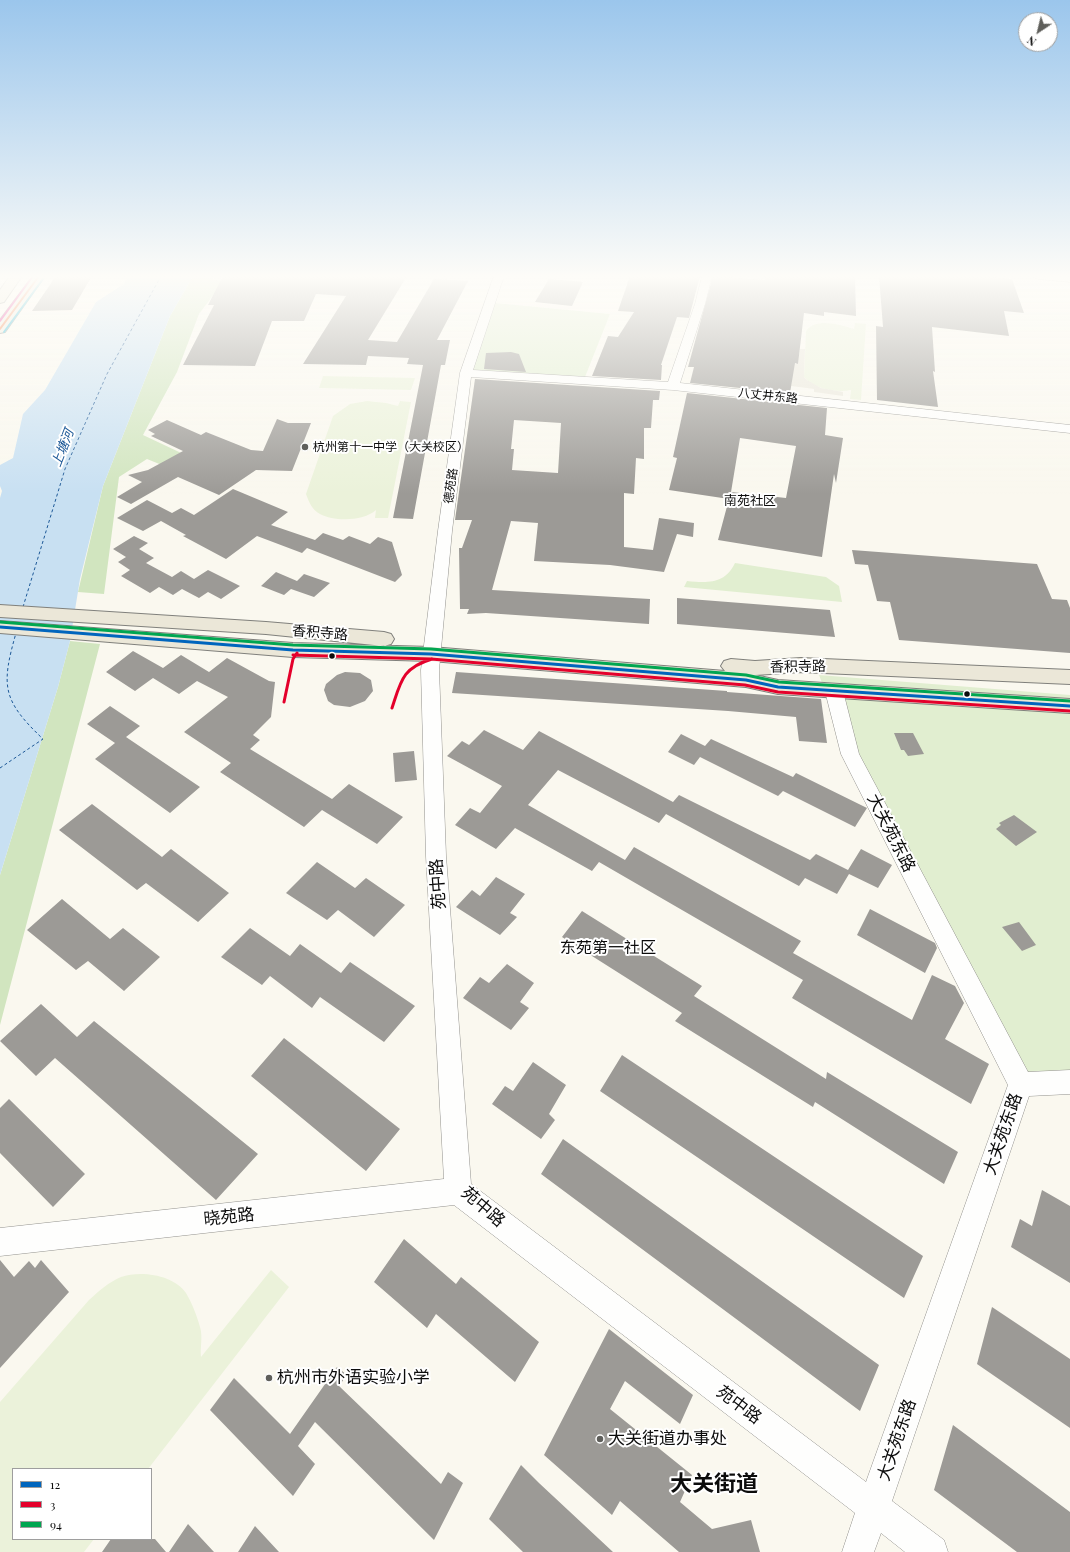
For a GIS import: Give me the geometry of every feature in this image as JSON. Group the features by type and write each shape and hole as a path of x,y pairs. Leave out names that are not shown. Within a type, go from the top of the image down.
{"main road":[{"name":"香积寺路","path":"0,611 266,628 432,648 750,674 801,665 1070,677"},
{"name":"香积寺路","path":"0,627 293,650 432,648"},
{"path":"750,674 775,673 1070,690"},
{"name":"香积寺路","path":"750,674 778,687 1070,706"},
{"path":"750,674 786,679 1070,697"}],"street":[{"name":"德苑路","path":"432,648 466,373 474,348"},
{"path":"673,386 685,348"},
{"name":"八丈井东路","path":"466,373 673,386 1070,428"},
{"name":"苑中路","path":"432,648 430,670 436,856 458,1191 932,1552"},
{"name":"大关苑东路","path":"834,691 850,754 1021,1084 858,1552"},
{"path":"1021,1084 1070,1082"},
{"name":"晓苑路","path":"0,1242 458,1191"}],"green space":[{"path":"157,348 186,348 177,372 143,435 194,459 179,472 147,459 119,477 104,594 78,592 103,486"},
{"path":"480,348 596,348 585,377 473,370"},
{"path":"805,348 864,348 861,400 850,399 851,390 839,391 826,389 813,385 804,377"},
{"path":"323,376 415,378 411,390 319,388"},
{"path":"367,401 398,406 400,401 411,402 388,518 375,518 376,510 371,514 357,518 341,519 326,517 313,508 306,494 333,416 350,404"},
{"path":"735,563 826,577 839,586 842,602 684,587 687,581 715,581 726,575"},
{"path":"70,641 100,644 0,1025 0,875 58,687"},
{"path":"819,675 1070,695 1070,1082 1021,1084 850,754"},
{"path":"271,1270 289,1287 149,1468 12,1468 12,1540 93,1540 84,1552 0,1552 0,1402 89,1300 112,1281 129,1275 147,1274 165,1278 174,1282 186,1293 196,1314 201,1331 201,1357"}],"shaded area":[{"path":"800,349 805,349 804,377 821,388 843,392 843,396 814,392 814,389 791,386 792,379 769,360 798,364"}],"water":[{"name":"上塘河","path":"69,348 157,348 103,486 80,579 70,641 58,687 0,875 0,498 2,491 0,486 0,465 13,458 23,414 45,390"}],"building":[{"path":"192,348 262,348 255,366 183,365"},
{"path":"313,348 448,348 445,365 441,365 413,519 393,518 423,365 407,364 409,358 368,356 366,365 303,364"},
{"path":"603,348 667,348 661,365 661,380 592,376"},
{"path":"693,348 800,348 798,364 795,363 790,393 690,383 694,367 688,367"},
{"path":"876,348 933,348 935,372 933,371 938,407 877,400"},
{"path":"511,352 519,354 526,372 484,369 486,353"},
{"path":"475,379 660,391 659,400 653,400 651,428 644,428 644,459 636,458 634,494 624,493 624,547 653,550 659,518 694,523 693,537 677,534 664,572 610,565 534,561 538,523 511,521 492,590 650,599 649,624 486,613 467,614 469,609 460,609 459,548 462,548 472,520 455,520","holes":["514,420 561,423 558,473 512,470 514,449 511,449"]},
{"path":"687,393 827,408 825,435 843,438 836,483 834,474 822,557 718,540 729,499 669,490 677,458 673,457","holes":["740,438 796,446 786,498 731,492"]},
{"path":"277,419 288,423 311,423 292,471 256,470 219,495 178,477 131,504 117,497 142,482 128,475 148,470 183,451 151,436 155,434 148,430 167,420 201,435 206,432 251,450 263,451"},
{"path":"233,489 288,512 271,525 315,540 323,533 343,540 349,536 370,544 378,537 392,542 402,575 395,582 307,548 302,553 257,536 226,559 183,536 186,535 161,521 143,531 117,518 147,500 172,513 181,508 194,515"},
{"path":"134,536 148,543 139,549 154,558 146,563 172,577 181,571 194,579 208,570 240,586 221,599 208,592 199,598 182,589 173,595 159,587 150,593 121,576 130,570 118,562 126,557 113,549"},
{"path":"852,550 1037,564 1052,599 1067,600 1070,608 1070,653 899,640 890,602 877,601 868,565 855,564"},
{"path":"276,572 297,581 304,574 330,583 314,597 291,589 284,595 261,586"},
{"path":"677,598 830,610 835,637 677,624"},
{"path":"133,651 163,668 181,655 209,672 227,658 269,681 275,682 271,717 253,735 260,740 250,749 332,799 349,784 403,817 377,844 322,810 304,827 220,772 231,763 184,732 228,697 197,681 179,694 153,678 135,691 106,672"},
{"path":"345,672 360,673 371,680 373,691 365,701 350,707 334,705 328,701 324,690 326,684 337,675"},
{"path":"456,672 821,699 827,743 799,741 796,717 728,711 452,693"},
{"path":"110,706 140,726 126,737 200,787 170,813 95,759 115,743 87,724"},
{"path":"484,730 523,750 539,731 673,802 679,795 810,860 816,854 848,870 861,849 892,865 878,888 849,874 837,894 805,878 799,886 666,814 659,823 558,770 528,805 625,860 634,847 801,941 793,953 912,1020 932,975 955,986 964,1003 945,1039 989,1064 971,1104 792,998 803,980 599,862 592,871 515,828 496,849 455,825 470,808 480,813 502,786 447,756 462,741 469,745"},
{"path":"894,733 913,733 924,754 908,756 904,750 901,750"},
{"path":"681,734 705,746 711,739 793,777 796,773 867,808 855,827 783,791 778,796 700,757 694,765 668,752"},
{"path":"414,751 417,780 395,782 393,753"},
{"path":"92,804 162,857 171,849 229,893 198,922 146,883 137,890 59,830"},
{"path":"1014,815 1037,832 1016,846 996,829 1001,825 999,823"},
{"path":"317,862 355,888 366,878 405,905 374,937 338,910 327,920 286,893"},
{"path":"496,877 525,894 510,913 517,917 500,935 456,907 472,890 480,896"},
{"path":"62,899 110,939 123,928 160,957 124,991 88,961 76,970 27,930"},
{"path":"870,909 935,943 937,948 925,973 857,935"},
{"path":"582,911 702,986 694,996 826,1079 827,1072 958,1152 944,1184 815,1102 813,1107 675,1021 682,1013 562,937"},
{"path":"1019,922 1036,945 1022,951 1002,927"},
{"path":"250,928 290,956 300,944 341,973 350,962 415,1006 384,1042 320,997 312,1008 270,976 262,985 221,957"},
{"path":"507,964 534,983 520,1002 529,1008 511,1030 463,998 480,977 489,983"},
{"path":"41,1004 77,1037 94,1021 258,1154 216,1200 55,1058 36,1076 0,1041"},
{"path":"284,1038 400,1129 366,1171 251,1076"},
{"path":"622,1055 923,1256 904,1298 600,1091"},
{"path":"533,1062 566,1085 549,1114 555,1120 541,1139 492,1104 505,1086 513,1091"},
{"path":"9,1099 85,1174 53,1207 0,1153 0,1108"},
{"path":"563,1139 879,1365 860,1411 541,1174"},
{"path":"1042,1190 1070,1206 1070,1283 1011,1247 1020,1219 1032,1226"},
{"path":"404,1239 456,1284 461,1277 539,1342 515,1382 436,1314 427,1328 374,1282"},
{"path":"0,1260 14,1277 29,1261 35,1268 41,1260 69,1292 0,1368"},
{"path":"992,1307 1070,1359 1070,1428 977,1364"},
{"name":"大关街道办事处","path":"609,1329 693,1395 680,1424 625,1381 610,1409 692,1475 680,1502 712,1529 751,1520 760,1552 679,1552 620,1501 612,1515 544,1455"},
{"path":"337,1367 347,1375 339,1386 441,1484 448,1472 463,1483 434,1540 315,1422 298,1446 315,1464 293,1496 210,1410 234,1378 290,1434"},
{"path":"953,1425 1070,1512 1070,1552 1017,1552 934,1490"},
{"path":"521,1465 613,1552 523,1552 489,1519"},
{"path":"188,1524 214,1552 169,1552"},
{"path":"255,1526 279,1552 238,1552"},
{"path":"155,1539 166,1552 102,1552 110,1540"}],"ferry route":[{"path":"23,607 65,469 107,374 121,348"},
{"path":"0,768 43,739 19,713 12,702 8,691 8,666 16,633"}],"transit line":[{"name":"94","path":"0,622 293,645 431,649 746,675 779,682 1070,701"},
{"name":"12","path":"0,627 293,650 431,654 746,680 778,687 1070,706"},
{"name":"3","path":"284,702 293,659 297,653"},
{"name":"3","path":"293,655 431,659 745,685 778,692 1070,711"},
{"name":"3","path":"392,708 401,682 408,670 422,662 432,659"}],"place":[{"name":"杭州第十一中学（大关校区）","path":"305,447"},
{"name":"杭州市外语实验小学","path":"269,1378"},
{"name":"大关街道办事处","path":"600,1439"}],"district":[{"name":"南苑社区","path":"750,501"},
{"name":"东苑第一社区","path":"608,948"},
{"name":"大关街道","path":"714,1484"}]}
